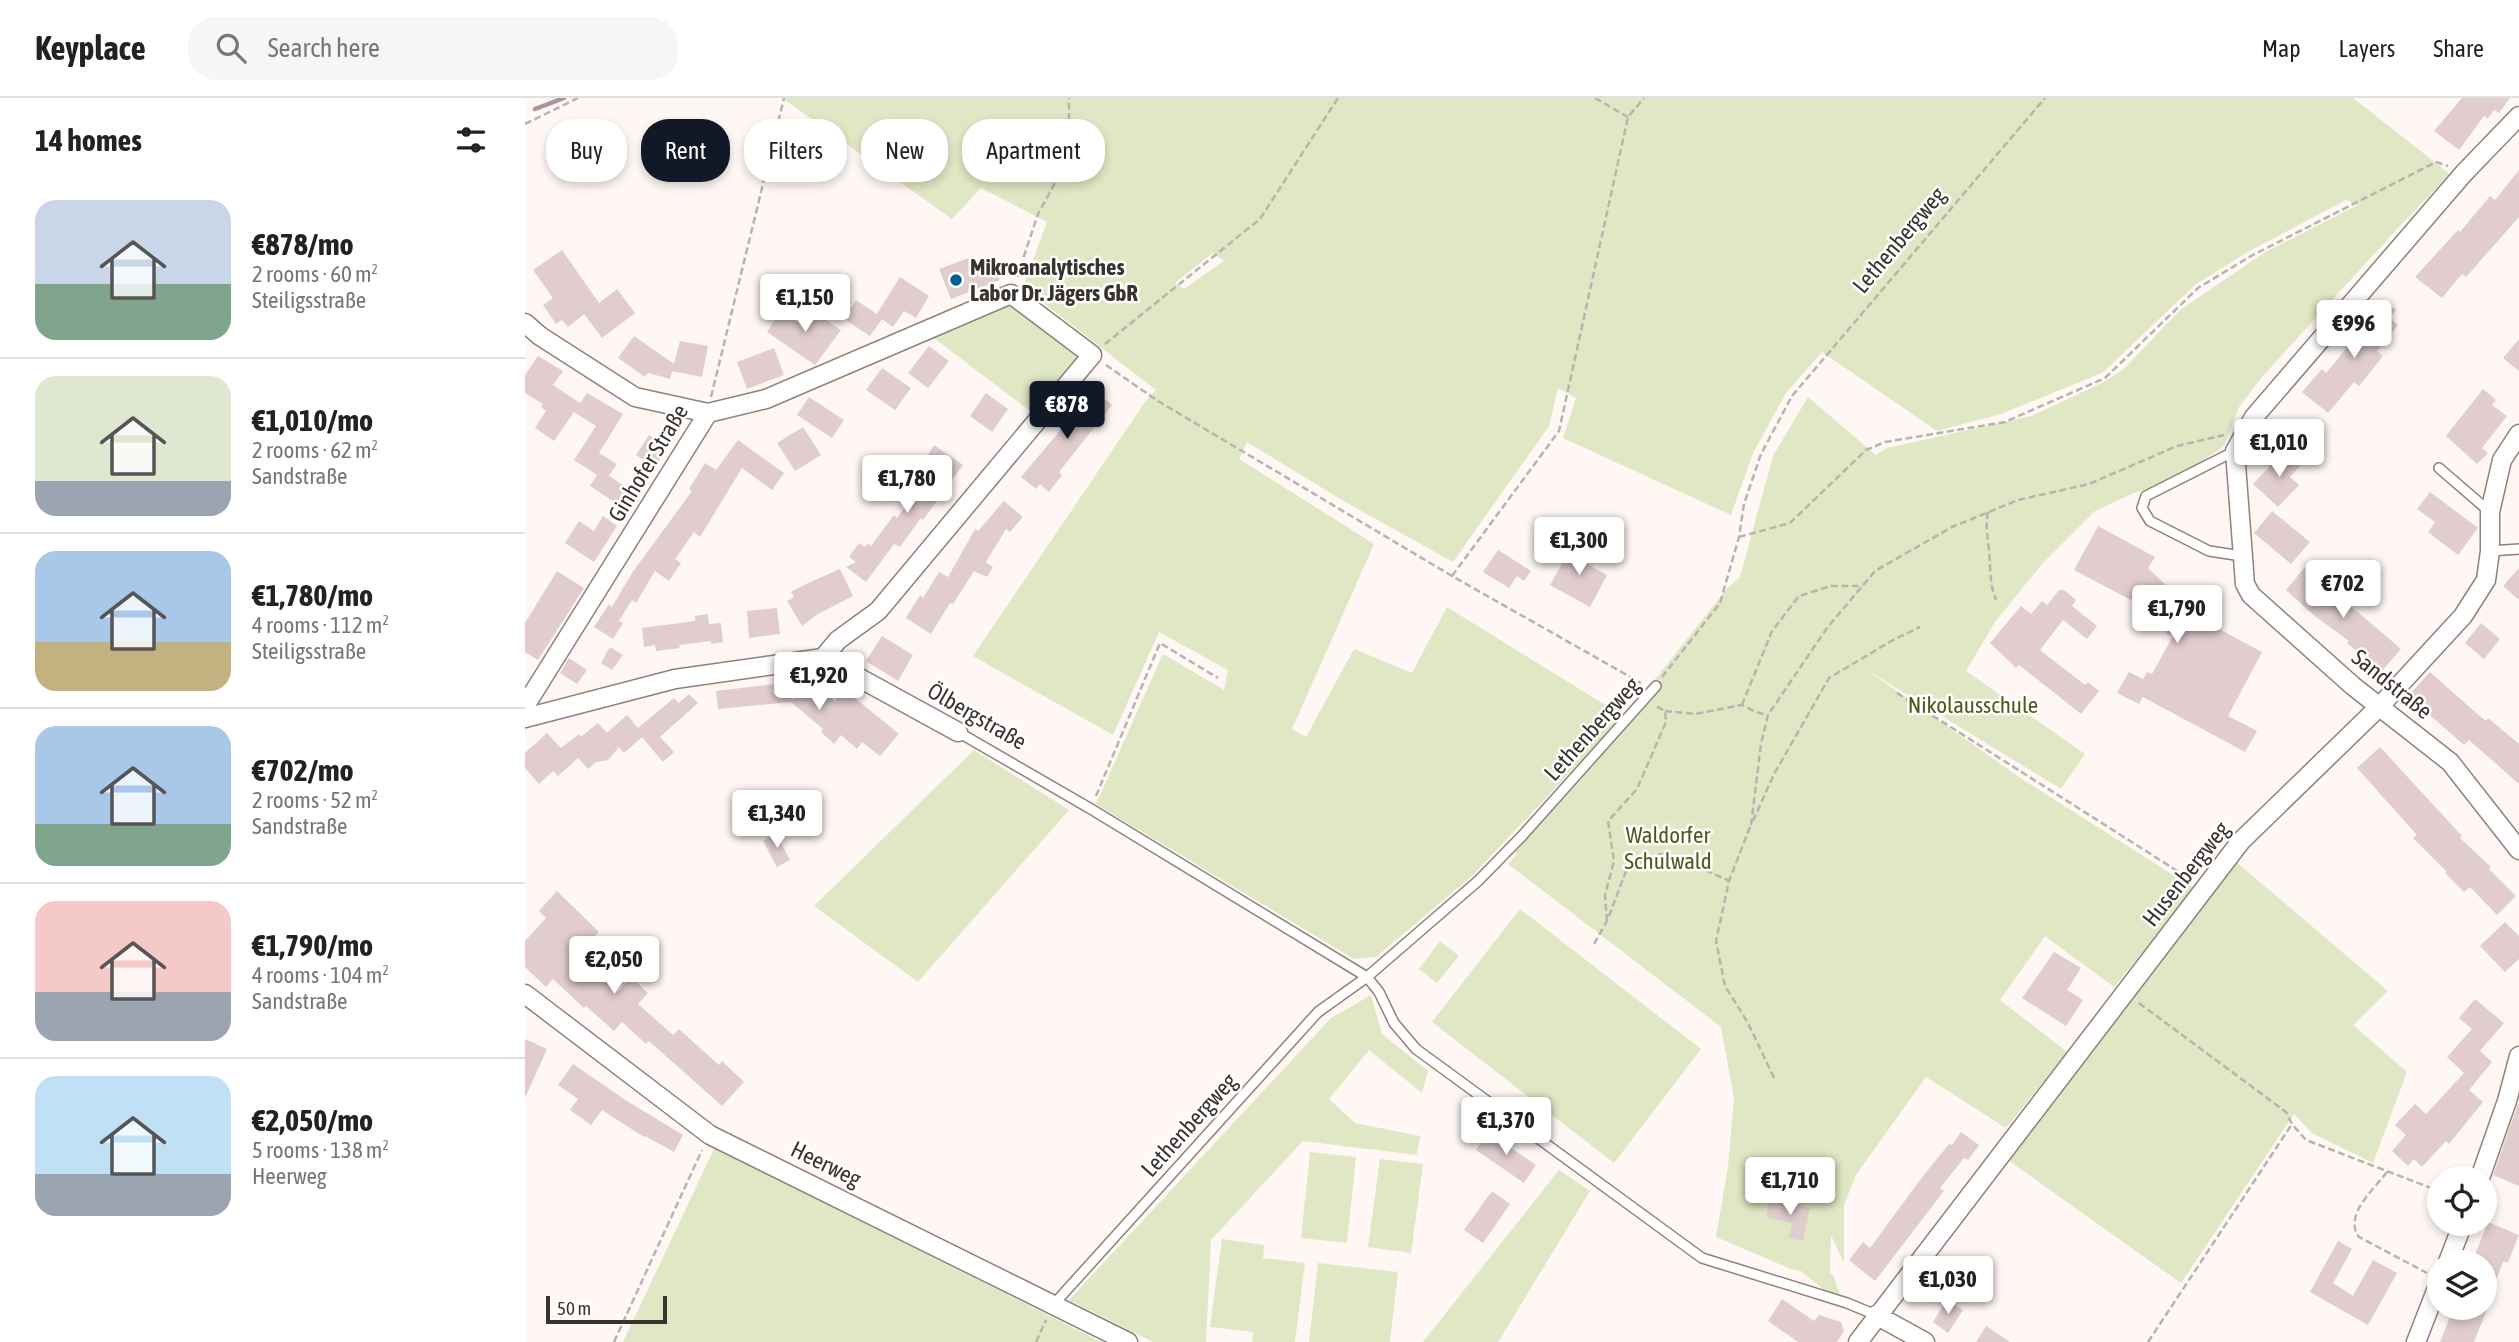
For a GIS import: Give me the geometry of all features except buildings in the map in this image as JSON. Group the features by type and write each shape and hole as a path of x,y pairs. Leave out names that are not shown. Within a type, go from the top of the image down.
{"street":[{"name":"Sandstraße","path":"2519,116 2464,173 2244,430 2235,450 2245,584 2251,595 2353,686 2450,762 2519,849"},
{"path":"525,323 540,336 635,397 708,414 767,399 1011,294 1091,355 878,611 838,640 823,658 675,679 525,718"},
{"name":"Ginhofer Straße","path":"525,706 708,414"},
{"name":"Husenbergweg","path":"1857,1342 2241,841 2380,706 2463,616 2486,580 2490,551 2490,512 2502,460 2519,434"},
{"name":"Ölbergstraße","path":"823,658 958,732"},
{"name":"Heerweg","path":"525,993 710,1135 1128,1342"},
{"path":"2484,1166 2507,1101 2519,1056"},
{"path":"2416,1342 2427,1303"},
{"path":"1876,1315 1925,1342"}],"lane":[{"path":"2235,450 2146,496 2142,508 2150,521 2209,551 2242,556"},
{"path":"2439,468 2490,512"},
{"path":"2490,551 2519,549"},
{"name":"Lethenbergweg","path":"1054,1304 1318,1012 1367,977 1478,881 1654,688"},
{"name":"Ölbergstraße","path":"958,732 1091,809 1367,977"},
{"path":"1367,977 1379,992 1394,1023 1416,1049 1702,1258 1847,1303 1876,1315"}],"path":[{"path":"525,124 578,98"},
{"name":"Ginhofer Straße","path":"708,414 784,98"},
{"path":"1011,294 1038,214 1069,157 1069,98"},
{"path":"1338,98 1260,219 1091,355 1158,401 1452,576 1654,688"},
{"path":"1595,98 1628,117"},
{"path":"1452,576 1559,430 1628,117 1644,98"},
{"name":"Lethenbergweg","path":"1654,688 1720,603 1739,537 1744,504 1761,454 1792,396 2045,98"},
{"path":"1739,537 1790,523 1866,450 1885,442 2005,422 2105,378 2198,288 2251,256 2359,200 2436,162 2464,173"},
{"path":"1751,825 1761,744 1768,715 1827,628 1875,571 1952,527 2018,500 2089,484 2177,446 2244,430"},
{"path":"1988,512 1985,526 1990,551 1990,584 1996,600"},
{"path":"1742,705 1772,631 1799,596 1832,586 1863,586"},
{"path":"1775,1080 1748,1023 1725,986 1716,941 1729,881 1774,774 1829,678 1920,627"},
{"path":"1091,809 1160,643 1218,678"},
{"path":"1898,693 2205,888"},
{"path":"1644,700 1665,711 1695,714 1742,705 1768,715"},
{"path":"1607,921 1605,895 1613,861 1608,821 1637,789 1666,722 1665,711"},
{"path":"1594,944 1607,921 1628,866 1661,854 1684,860 1729,881"},
{"path":"2124,992 2286,1112 2306,1140 2427,1187"},
{"path":"2148,1342 2292,1124"},
{"path":"614,1342 710,1135"},
{"path":"2387,1172 2360,1207 2354,1221 2355,1232 2359,1237 2427,1274"},
{"path":"1036,1342 1054,1304"}],"green space":[{"path":"782,98 2353,98 2450,174 2261,378 2239,407 2224,446 2172,482 2134,493 2095,511 2042,564 1995,622 1966,671 2085,754 2061,789 1867,670 2022,779 2195,889 2114,987 2045,936 2000,1000 2067,1052 2006,1128 1926,1077 1856,1175 1844,1205 1844,1263 1831,1235 1830,1273 1841,1298 1825,1291 1801,1271 1716,1237 1728,1167 1734,1098 1721,1027 1508,864 1517,854 1507,846 1611,738 1726,590 1740,577 1773,456 1808,397 1876,455 1887,448 2031,416 2104,382 2125,368 2180,310 2267,251 2358,205 2346,200 2246,253 2195,285 2102,373 2001,414 1937,431 1822,352 1786,393 1753,453 1731,515 1563,438 1576,398 1558,388 1549,426 1453,562 1347,503 1247,442 1239,459 1374,544 1292,729 1306,737 1354,649 1412,673 1447,607 1623,716 1473,875 1376,957 1354,959 1096,804 1163,654 1224,690 1228,670 1159,632 1113,735 973,656 1145,402 1156,390 1023,287 1047,222 981,188 952,219 900,182 948,182 948,119 861,119 861,154 847,144 847,119 812,119","holes":["1213,253 1224,261 1184,289 1175,283"]},
{"path":"1008,305 1080,358 1033,413 931,336"},
{"path":"974,750 1069,810 918,982 814,906"},
{"path":"2235,861 2388,991 2353,1025 2407,1072 2373,1163 2312,1133 2294,1114 2181,1283 2005,1158"},
{"path":"1520,909 1701,1049 1614,1163 1432,1022"},
{"path":"1440,941 1459,956 1437,983 1419,969"},
{"path":"1371,995 1382,1034 1428,1071 1422,1093 1369,1050 1329,1099 1355,1123 1420,1136 1417,1155 1303,1141 1211,1240 1206,1342 1153,1342 1069,1300 1331,1018"},
{"path":"715,1147 1091,1337 1101,1342 623,1342"},
{"path":"1310,1152 1356,1157 1347,1243 1301,1238"},
{"path":"1380,1159 1423,1164 1411,1253 1368,1247"},
{"path":"1559,1170 1590,1191 1498,1342 1423,1342"},
{"path":"1222,1239 1264,1245 1263,1258 1305,1263 1295,1342 1252,1342 1253,1332 1210,1327"},
{"path":"1318,1263 1398,1272 1390,1342 1309,1342"}],"waterway":[{"path":"535,109 564,98"}],"place":[{"name":"Mikroanalytisches Labor Dr. Jägers GbR","path":"956,280"}],"park label":[{"name":"Nikolausschule","path":"1973,705"},
{"name":"Waldorfer Schulwald","path":"1668,848"}]}
